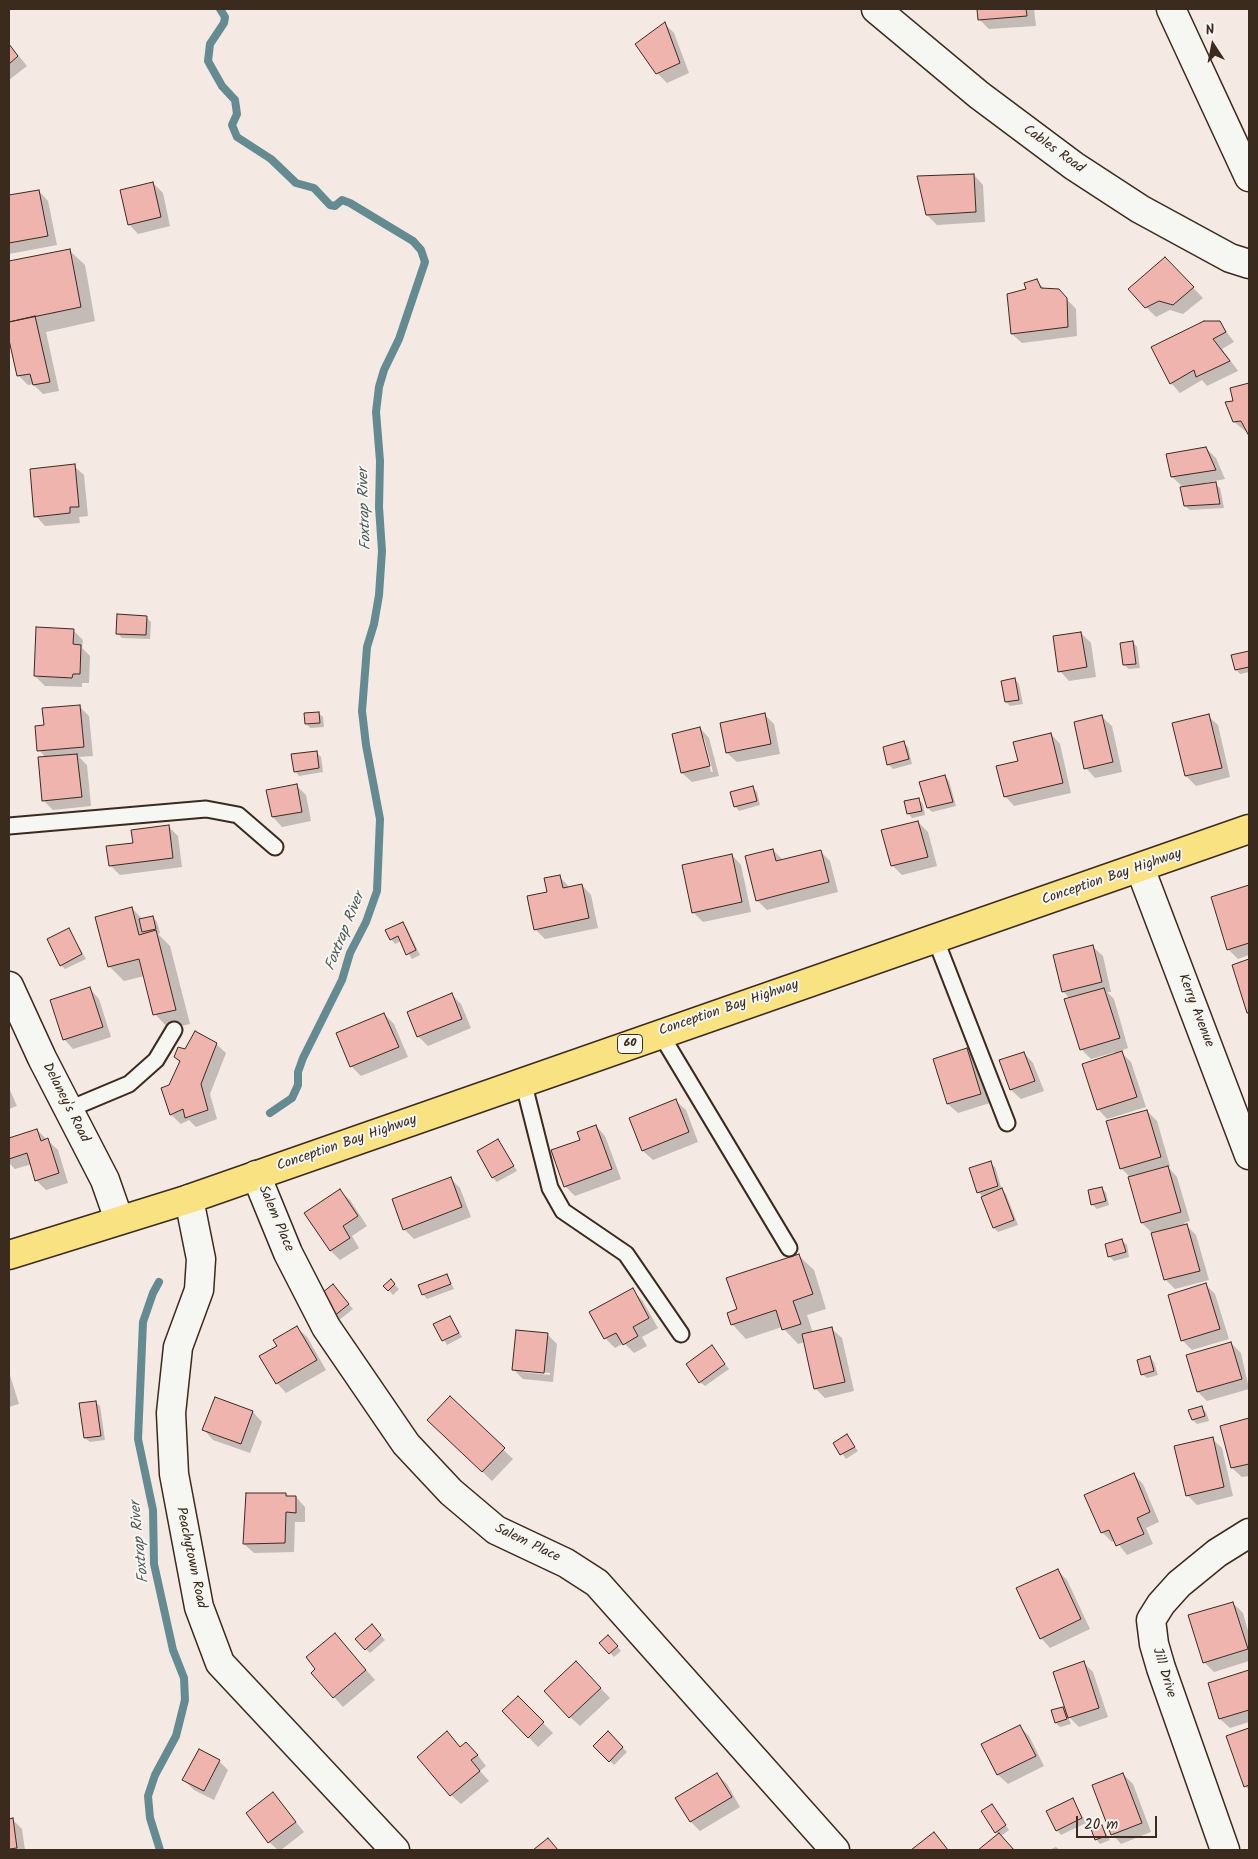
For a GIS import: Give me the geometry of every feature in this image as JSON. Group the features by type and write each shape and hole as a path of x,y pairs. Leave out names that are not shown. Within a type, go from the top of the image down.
{"main road":[{"name":"Conception Bay Highway","path":"9,1256 189,1199 660,1033 1249,829"}],"street":[{"name":"Cables Road","path":"876,9 979,96 1074,166 1140,209 1230,258 1249,264"},
{"path":"1171,9 1249,177"},
{"name":"Kerry Avenue","path":"1140,868 1249,1155"},
{"name":"Delaney's Road","path":"9,986 67,1110 109,1188 119,1220"},
{"name":"Salem Place","path":"256,1175 288,1253 326,1327 406,1444 451,1492 496,1530 566,1563 597,1583 835,1850"},
{"name":"Peachytown Road","path":"189,1199 202,1259 199,1290 178,1347 171,1413 174,1474 199,1607 220,1663 395,1850"},
{"name":"Jill Drive","path":"1225,1850 1160,1668 1151,1620 1161,1604 1180,1584 1217,1553 1249,1533"}],"lane":[{"path":"9,826 206,809 238,815 275,847"},
{"path":"935,938 1007,1122"},
{"path":"67,1110 129,1084 156,1060 174,1030"},
{"path":"660,1033 789,1248"},
{"path":"523,1081 550,1188 563,1212 626,1254 681,1334"}],"building":[{"path":"977,9 1026,9 1027,16 978,20"},
{"path":"665,22 680,63 656,74 635,44"},
{"path":"9,44 18,56 9,64"},
{"path":"974,174 976,212 926,215 917,176"},
{"path":"153,182 161,217 128,225 120,190"},
{"path":"39,190 48,236 9,243 9,195"},
{"path":"70,249 81,307 9,322 9,261"},
{"path":"1165,257 1194,287 1173,305 1159,301 1145,308 1128,289"},
{"path":"1037,279 1041,288 1059,289 1067,298 1068,327 1011,334 1007,294 1026,289 1024,283"},
{"path":"35,316 50,382 33,385 30,374 17,376 9,340 9,322"},
{"path":"1204,321 1220,321 1226,332 1213,339 1230,361 1196,377 1194,370 1170,384 1151,347"},
{"path":"1249,383 1249,436 1241,421 1233,422 1225,402 1233,401 1230,388"},
{"path":"1206,447 1216,470 1171,477 1166,454"},
{"path":"75,464 79,507 70,507 70,513 34,517 30,469"},
{"path":"1216,482 1220,504 1184,506 1180,487"},
{"path":"117,614 147,616 146,635 116,634"},
{"path":"36,627 74,629 73,644 81,645 80,674 73,674 72,678 34,676"},
{"path":"1081,632 1087,667 1058,672 1053,636"},
{"path":"1133,641 1136,664 1123,665 1120,643"},
{"path":"1249,651 1249,667 1235,670 1231,655"},
{"path":"1015,678 1019,700 1005,702 1001,681"},
{"path":"80,705 84,747 37,751 35,726 44,725 42,708"},
{"path":"319,712 320,723 305,724 304,713"},
{"path":"765,713 771,744 726,753 720,723"},
{"path":"1209,714 1222,768 1185,776 1172,723"},
{"path":"1102,715 1113,762 1084,769 1074,722"},
{"path":"700,727 710,766 681,773 672,734"},
{"path":"1051,733 1063,783 1004,797 996,766 1018,761 1013,742"},
{"path":"904,741 909,759 887,765 883,747"},
{"path":"317,751 319,768 294,772 291,754"},
{"path":"77,754 82,797 42,801 38,757"},
{"path":"945,775 953,802 927,808 919,782"},
{"path":"297,784 302,812 272,817 266,790"},
{"path":"753,786 757,801 734,807 730,792"},
{"path":"919,798 922,811 907,814 904,801"},
{"path":"918,821 928,857 891,866 881,830"},
{"path":"169,825 173,858 109,866 106,846 133,843 131,830"},
{"path":"773,849 776,861 821,850 829,882 756,901 745,856"},
{"path":"732,854 742,902 692,913 682,865"},
{"path":"560,875 563,888 582,884 589,918 534,930 527,896 547,892 544,878"},
{"path":"1249,885 1249,943 1227,950 1211,897"},
{"path":"132,907 139,935 156,930 176,1010 153,1015 139,959 108,967 95,917"},
{"path":"153,916 156,929 142,932 139,919"},
{"path":"403,922 416,950 406,955 398,936 390,940 385,930"},
{"path":"69,928 82,954 60,966 47,939"},
{"path":"1093,945 1102,982 1062,992 1053,955"},
{"path":"1249,959 1249,1013 1247,1013 1232,965"},
{"path":"90,987 103,1027 63,1040 50,1000"},
{"path":"1104,988 1120,1038 1080,1050 1064,999"},
{"path":"452,993 462,1019 417,1037 407,1012"},
{"path":"384,1013 399,1047 350,1067 336,1033"},
{"path":"195,1031 217,1043 201,1084 208,1110 185,1118 183,1109 170,1115 161,1088 169,1085 180,1061 174,1057 178,1047 185,1049"},
{"path":"967,1048 981,1094 947,1104 933,1059"},
{"path":"1122,1051 1137,1097 1097,1110 1082,1064"},
{"path":"1024,1052 1035,1081 1010,1090 999,1060"},
{"path":"676,1099 689,1132 642,1151 629,1118"},
{"path":"1147,1110 1161,1157 1120,1169 1106,1121"},
{"path":"596,1125 612,1169 564,1187 551,1150 580,1140 577,1132"},
{"path":"37,1129 41,1141 48,1138 59,1173 35,1181 27,1153 9,1159 9,1138"},
{"path":"498,1139 514,1166 492,1178 477,1151"},
{"path":"991,1161 998,1186 977,1193 969,1168"},
{"path":"1168,1166 1181,1212 1141,1223 1128,1177"},
{"path":"451,1177 462,1207 403,1230 392,1199"},
{"path":"1102,1187 1106,1201 1091,1205 1088,1190"},
{"path":"1002,1188 1014,1220 993,1228 981,1197"},
{"path":"340,1189 358,1216 343,1226 350,1238 330,1251 304,1213"},
{"path":"1187,1224 1200,1271 1164,1280 1151,1233"},
{"path":"1122,1239 1126,1252 1108,1257 1105,1244"},
{"path":"799,1254 813,1294 793,1301 801,1324 782,1330 776,1310 731,1325 727,1313 737,1309 726,1278"},
{"path":"447,1274 451,1284 422,1295 418,1285"},
{"path":"391,1279 395,1284 388,1291 383,1286"},
{"path":"1206,1283 1220,1329 1181,1341 1168,1295"},
{"path":"333,1284 349,1304 333,1317 316,1298"},
{"path":"633,1288 649,1318 633,1327 638,1336 623,1345 616,1333 604,1339 589,1312"},
{"path":"450,1316 459,1333 442,1341 433,1324"},
{"path":"297,1326 317,1360 276,1384 259,1356 277,1346 273,1340"},
{"path":"832,1327 845,1382 814,1389 802,1334"},
{"path":"516,1330 548,1333 544,1373 512,1370"},
{"path":"1231,1342 1242,1379 1197,1392 1186,1355"},
{"path":"712,1345 725,1364 699,1383 686,1364"},
{"path":"1150,1356 1154,1371 1141,1375 1137,1360"},
{"path":"450,1396 505,1448 482,1472 427,1420"},
{"path":"215,1397 253,1411 241,1444 202,1430"},
{"path":"96,1401 101,1436 84,1438 79,1403"},
{"path":"1202,1406 1205,1416 1192,1420 1188,1410"},
{"path":"1249,1418 1249,1464 1231,1468 1220,1426"},
{"path":"847,1434 855,1447 840,1455 833,1443"},
{"path":"1213,1437 1224,1487 1186,1496 1174,1446"},
{"path":"1134,1473 1150,1512 1137,1518 1144,1534 1116,1546 1109,1530 1101,1533 1084,1495"},
{"path":"246,1493 286,1493 286,1496 296,1496 296,1513 286,1512 285,1543 243,1544"},
{"path":"1058,1569 1081,1619 1040,1639 1016,1588"},
{"path":"1233,1602 1248,1649 1203,1663 1188,1615"},
{"path":"372,1624 381,1635 365,1650 355,1639"},
{"path":"335,1633 366,1670 333,1698 311,1673 315,1669 306,1657"},
{"path":"608,1635 618,1646 609,1654 599,1643"},
{"path":"576,1661 601,1688 569,1718 544,1691"},
{"path":"1084,1661 1099,1708 1068,1718 1053,1672"},
{"path":"1249,1670 1249,1710 1219,1719 1208,1683"},
{"path":"518,1696 544,1722 528,1738 502,1711"},
{"path":"1063,1707 1067,1719 1055,1723 1051,1710"},
{"path":"1020,1725 1036,1756 997,1775 981,1744"},
{"path":"1249,1728 1249,1785 1244,1787 1226,1736"},
{"path":"447,1731 460,1747 466,1742 478,1755 471,1760 480,1771 450,1796 417,1757"},
{"path":"608,1731 623,1747 609,1762 593,1746"},
{"path":"199,1749 220,1760 204,1791 182,1780"},
{"path":"717,1773 732,1797 690,1822 675,1798"},
{"path":"1123,1773 1142,1823 1111,1835 1092,1785"},
{"path":"273,1792 296,1822 268,1843 246,1813"},
{"path":"1073,1798 1082,1818 1056,1831 1046,1811"},
{"path":"992,1804 1006,1825 995,1833 981,1811"},
{"path":"13,1818 17,1848 9,1849 9,1819"},
{"path":"1102,1825 1106,1836 1095,1840 1091,1829"},
{"path":"934,1832 948,1850 911,1850"},
{"path":"999,1833 1014,1850 978,1850"},
{"path":"548,1838 558,1850 533,1850"}],"waterway":[{"name":"Foxtrap River","path":"220,9 225,17 224,23 210,44 208,61 222,86 235,100 237,114 232,125 237,137 271,159 296,183 314,188 330,205 335,206 342,200 350,203 413,241 421,250 425,262 399,339 384,370 379,387 376,412 380,461 379,507 382,551 379,595 374,624 367,647 362,711 366,745 380,819 377,891 366,922 350,953 342,980 303,1058 298,1072 298,1085 292,1098 270,1113"},
{"name":"Foxtrap River","path":"159,1282 143,1322 138,1439 153,1510 154,1564 173,1650 184,1678 185,1700 176,1736 155,1775 148,1796 150,1818 160,1850"}]}
